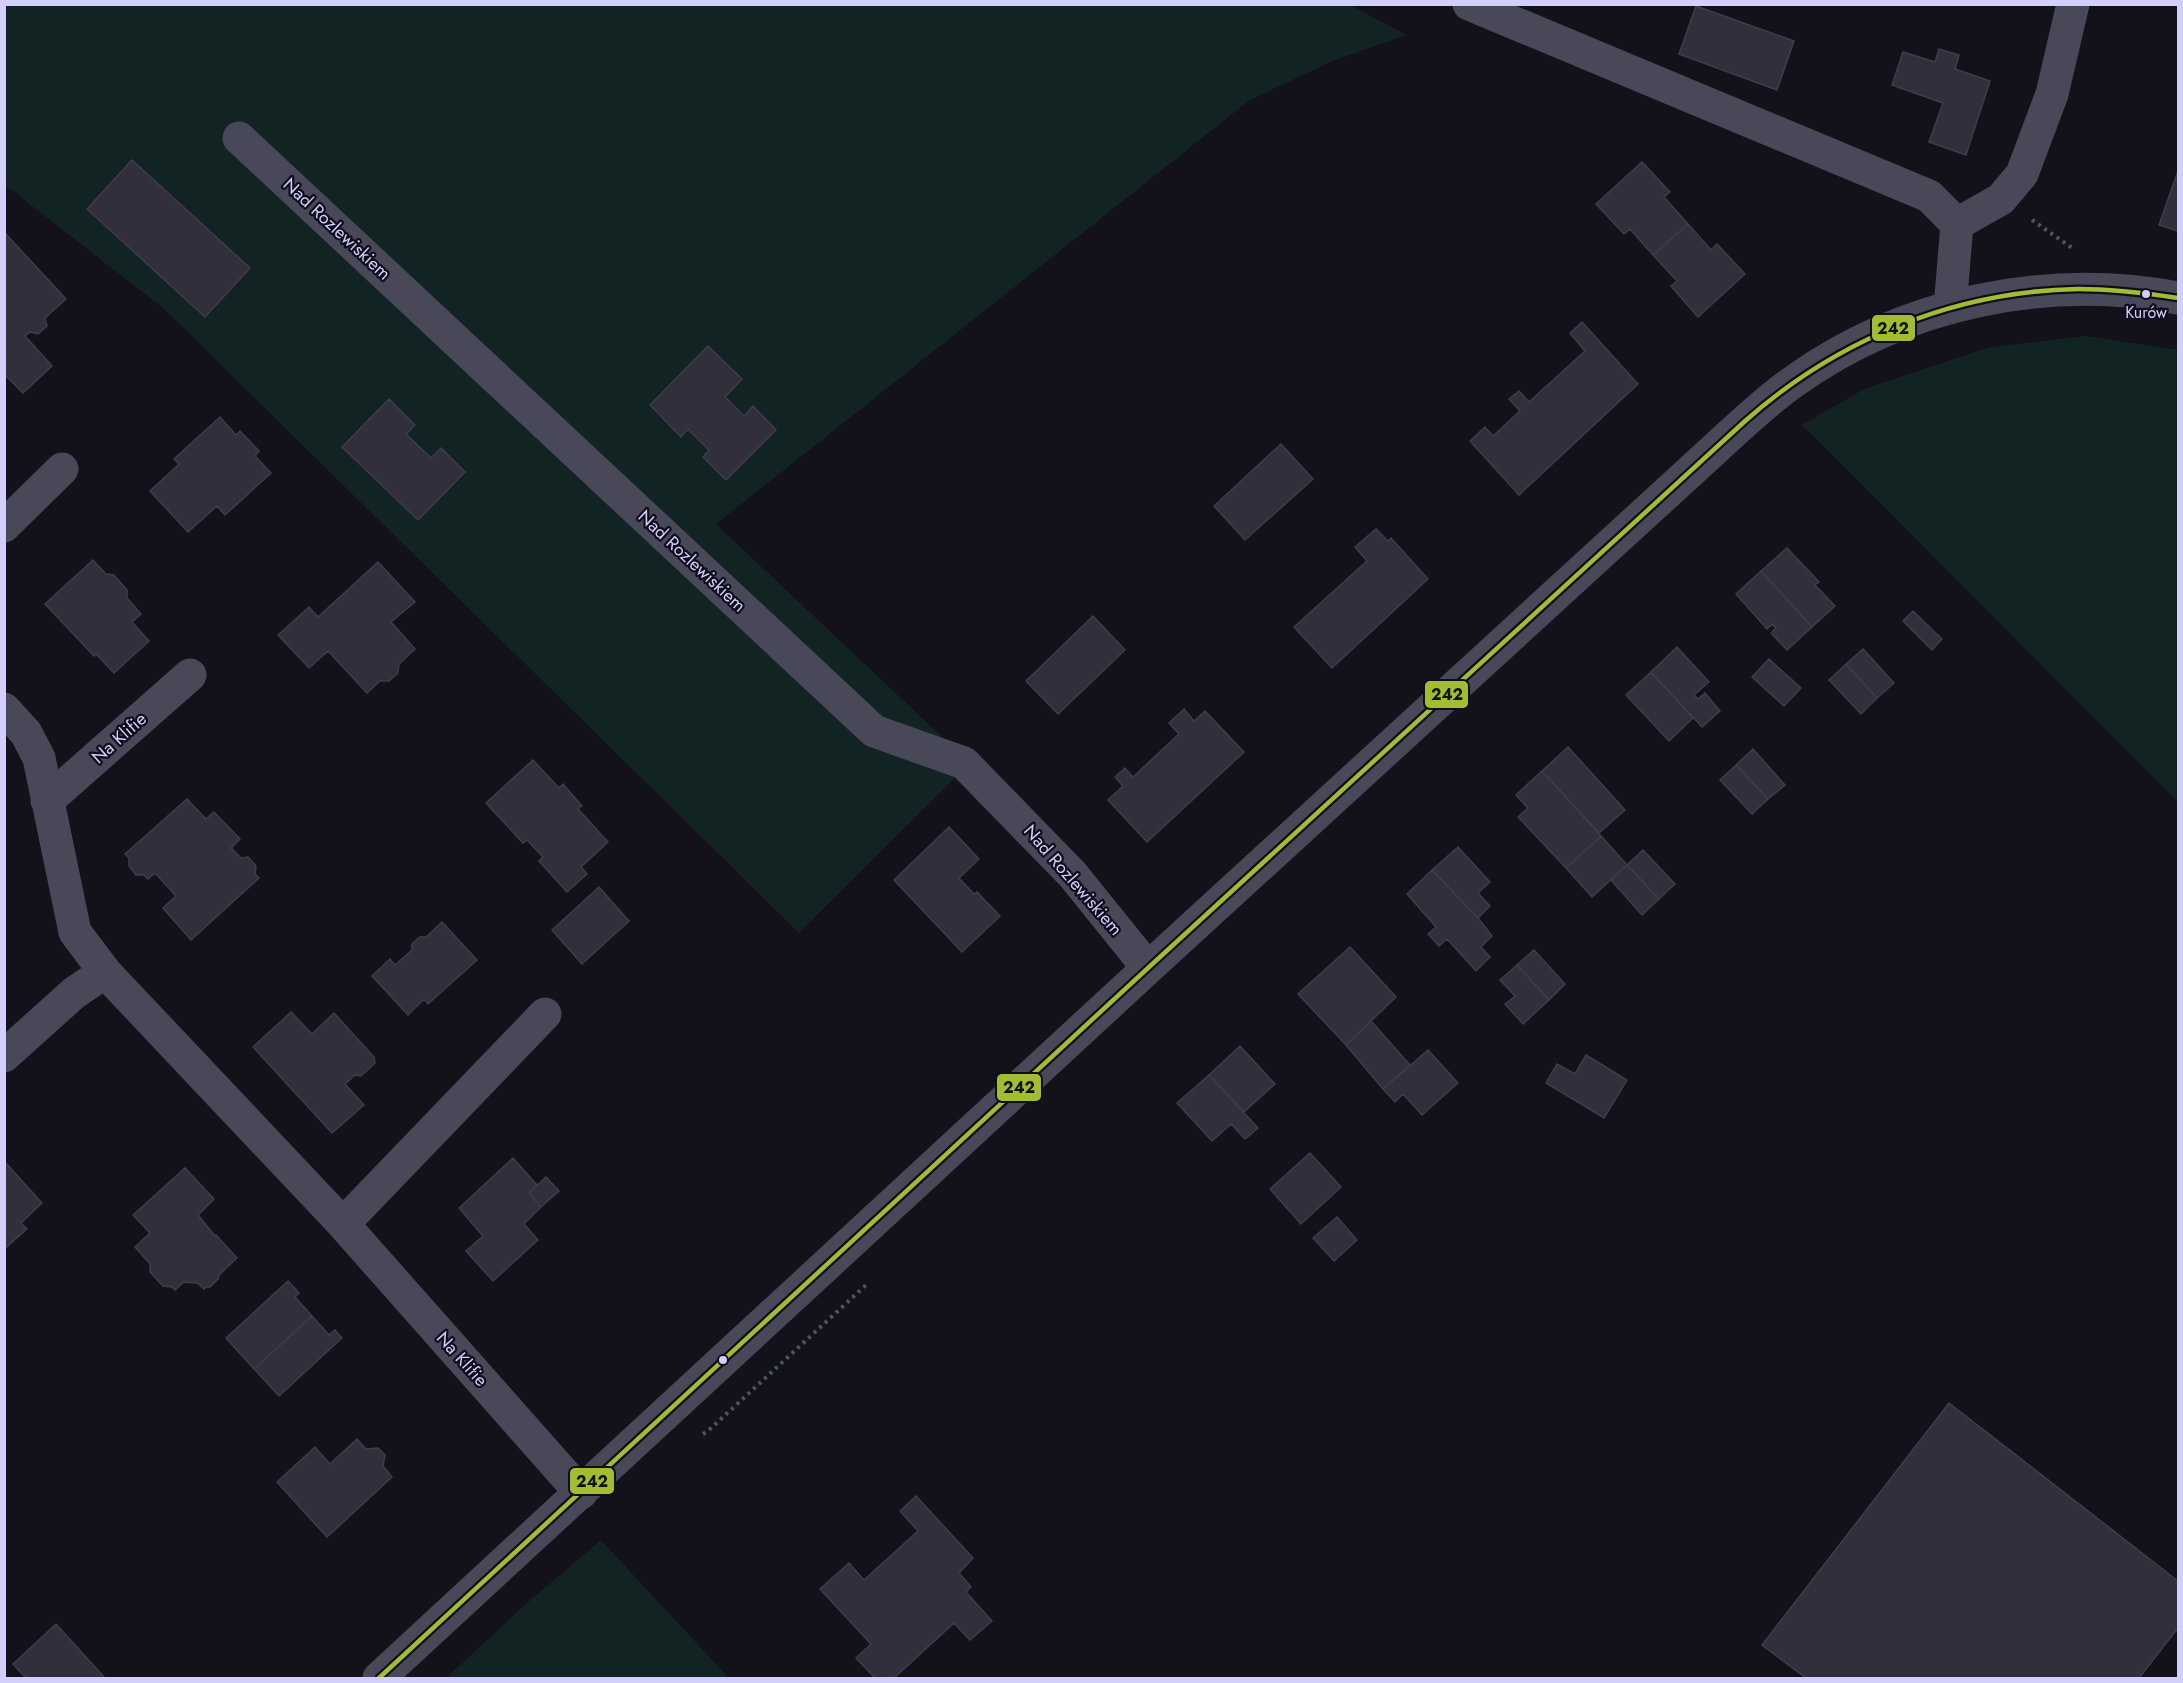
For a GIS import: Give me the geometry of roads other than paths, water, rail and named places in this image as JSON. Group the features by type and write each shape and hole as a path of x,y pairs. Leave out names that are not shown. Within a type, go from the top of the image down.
{"street":[{"path":"1468,4 1929,196 1957,224 1950,308"},
{"path":"1957,224 2001,199 2022,174 2052,94 2073,4"},
{"name":"Nad Rozlewiskiem","path":"240,138 874,731 964,763 1073,874 1148,968"},
{"path":"379,1678 1148,968 1760,408 1817,366 1869,336 1898,324 1950,308 2020,292 2050,290 2085,289 2178,298"},
{"path":"4,526 62,469"},
{"name":"Na Klifie","path":"47,801 190,675"},
{"name":"Na Klifie","path":"4,709 26,733 39,759 75,932 105,972 343,1224 581,1493"},
{"path":"4,1056 74,993 105,972"},
{"path":"343,1224 545,1014"}],"place":[{"name":"Kurów","path":"2146,294"}]}
